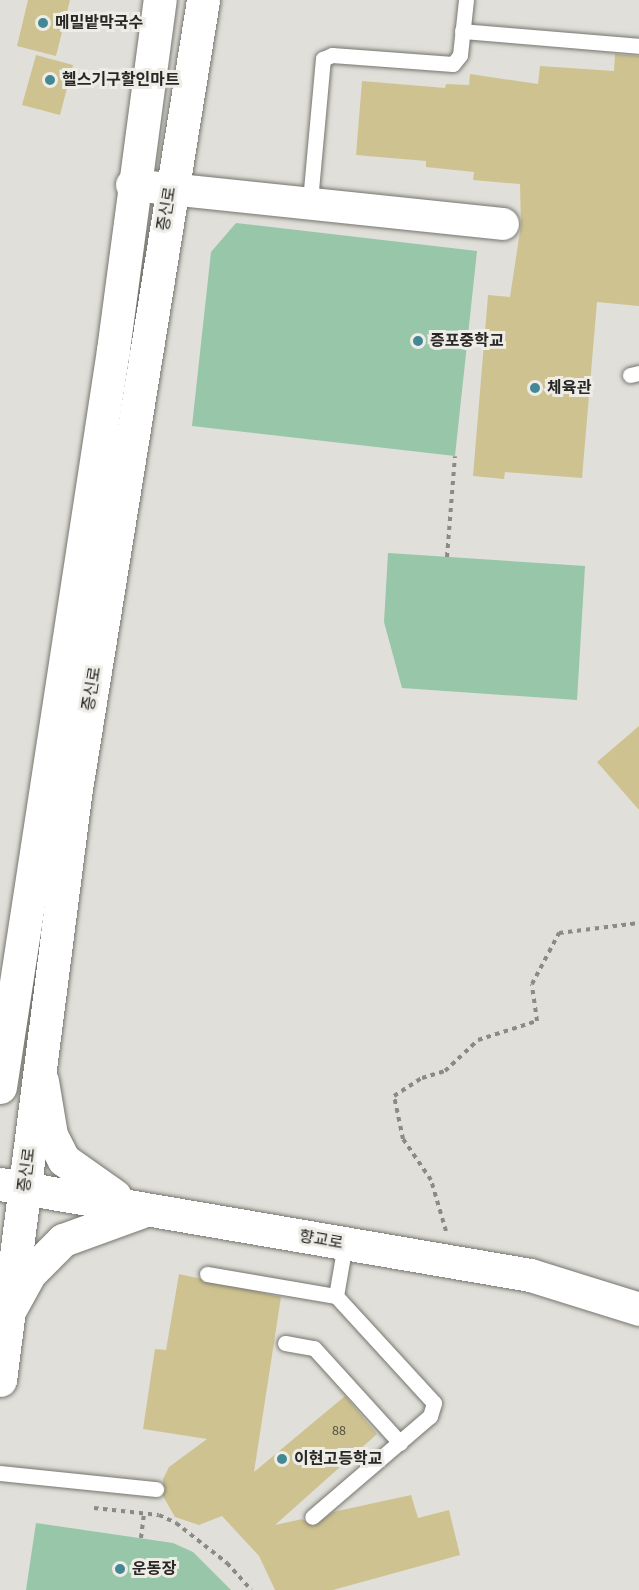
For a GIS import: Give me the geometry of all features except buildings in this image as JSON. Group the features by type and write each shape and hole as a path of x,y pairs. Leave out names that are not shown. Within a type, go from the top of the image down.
{"main road":[{"name":"증신로","path":"0,1087 113,350 132,185 160,0"},
{"name":"증신로","path":"0,1380 9,1311 12,1185 40,1070 75,795 203,0"},
{"path":"40,1070 51,1135 64,1160 94,1186 147,1210"},
{"name":"향교로","path":"12,1185 530,1275 639,1309"},
{"path":"9,1311 30,1273 63,1240 147,1210"}],"street":[{"path":"132,185 310,201 503,224"}],"lane":[{"path":"310,201 323,59 332,55 453,64 462,31 466,0"},
{"path":"462,31 639,46"},
{"path":"336,1296 345,1244"},
{"path":"207,1274 336,1296 434,1403 430,1416 312,1517"},
{"path":"285,1343 314,1348 400,1443"},
{"path":"0,1473 151,1488"}],"path":[{"path":"447,557 455,456"},
{"path":"411,1255 445,1247 446,1222 431,1180 403,1139 394,1096 422,1078 445,1071 478,1040 537,1021 532,984 559,933 639,923"},
{"path":"141,1538 144,1513 151,1488"},
{"path":"94,1508 144,1513 176,1523 227,1563 251,1590"}],"green space":[{"path":"236,223 477,251 455,456 192,426 211,252"},
{"path":"388,553 585,566 577,700 402,688 384,622"},
{"name":"운동장","path":"36,1523 173,1543 193,1552 231,1590 26,1590"}],"place":[{"name":"메밀밭막국수","path":"43,23"},
{"name":"헬스기구할인마트","path":"50,80"},
{"name":"증포중학교","path":"418,341"},
{"name":"체육관","path":"535,388"},
{"name":"이현고등학교","path":"282,1459"},
{"name":"운동장","path":"120,1569"}]}
